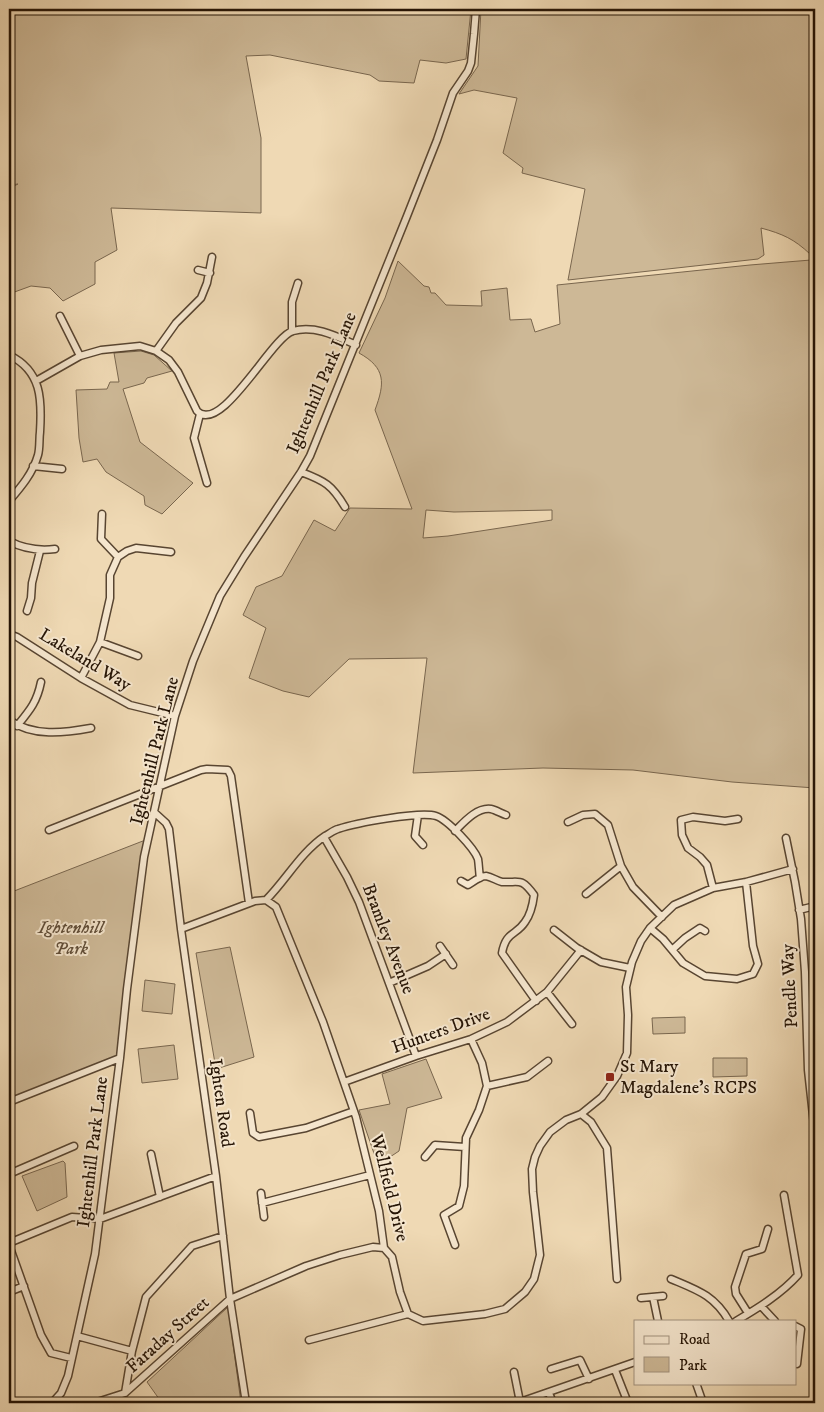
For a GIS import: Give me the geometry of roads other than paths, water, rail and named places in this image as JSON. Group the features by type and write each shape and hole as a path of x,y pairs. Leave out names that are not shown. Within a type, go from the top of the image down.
{"street":[{"name":"Ightenhill Park Lane","path":"52,1403 61,1393 68,1376 95,1254 144,857 155,814 175,716 193,661 220,596 310,456 356,345 436,140 452,93 468,71 476,9"},
{"path":"156,351 176,323 201,298 210,273 212,257"},
{"path":"198,270 210,273"},
{"path":"292,331 292,302 298,283"},
{"path":"60,319 80,356"},
{"path":"200,414 207,415 220,411 284,336 292,331 308,329 328,333 356,345"},
{"path":"36,381 80,356 101,350 140,346 156,351 169,360 178,372 200,414 195,432 195,444 207,483"},
{"path":"9,355 23,364 36,381 42,408 38,455 25,483 9,498"},
{"path":"33,466 62,469"},
{"path":"301,472 336,490 344,507"},
{"path":"102,514 101,539 118,557"},
{"path":"9,541 21,548 40,551 55,549"},
{"path":"81,678 100,642 110,598 110,575 118,557 126,551 136,548 171,552"},
{"path":"28,611 32,583 40,551"},
{"name":"Lakeland Way","path":"9,634 17,637 81,678 130,705 175,716"},
{"path":"100,642 138,656"},
{"path":"17,726 32,708 38,697 41,682"},
{"path":"9,720 17,726 37,731 66,733 91,728"},
{"path":"49,830 207,768 228,770 231,776 249,903"},
{"path":"456,831 466,819 477,812 490,809 506,815"},
{"name":"Ighten Road","path":"155,814 166,823 169,830 216,1176 230,1300 246,1403"},
{"path":"568,822 583,815 595,814 608,825 621,866 633,887 662,916"},
{"path":"181,929 249,903 266,900 281,885 311,847 324,837 337,829 376,820 418,815 436,816 466,840 477,858 480,878"},
{"path":"418,815 415,836 423,845"},
{"path":"713,888 707,865 688,848 682,835 681,820 693,816 726,821 738,819"},
{"name":"Bramley Avenue","path":"324,837 359,902 416,1056"},
{"name":"Pendle Way","path":"786,838 799,910 805,972 808,1070 814,1100 815,1134"},
{"path":"586,894 621,866"},
{"path":"309,1340 408,1314 423,1321 485,1314 505,1309 525,1292 534,1278 540,1256 533,1192 532,1169 535,1157 550,1132 566,1120 581,1114 602,1097 617,1076 627,1053 628,1015 626,986 630,968 641,941 650,928 674,905 713,888 746,882 793,869"},
{"path":"461,881 468,885 486,876 503,882 518,880 528,886 534,895 525,922 504,941 502,953 536,1001"},
{"path":"650,928 663,939 683,963 705,976 737,979 753,974 758,964 753,946 746,882"},
{"name":"Wellfield Drive","path":"266,900 276,907 285,925 323,1022 354,1111 379,1211 384,1248 392,1257 400,1292 408,1314"},
{"path":"799,910 815,906"},
{"path":"672,950 700,928 705,931"},
{"path":"554,930 601,962 630,968"},
{"path":"440,946 453,964"},
{"name":"Hunters Drive","path":"344,1082 416,1056 471,1039 507,1022 547,992 581,950"},
{"path":"389,982 428,966 446,954"},
{"path":"547,992 572,1024"},
{"path":"807,1019 815,1019"},
{"path":"456,1245 444,1215 459,1206 464,1186 466,1138 479,1110 487,1086 482,1063 471,1039"},
{"path":"9,1102 120,1058"},
{"path":"487,1086 527,1077 548,1061"},
{"path":"250,1113 252,1133 259,1137 306,1128 354,1111"},
{"path":"581,1114 591,1122 607,1148 617,1280"},
{"path":"426,1157 435,1145 465,1147"},
{"path":"9,1174 74,1146"},
{"path":"151,1154 160,1197"},
{"path":"262,1203 370,1175"},
{"path":"71,1358 51,1353 41,1335 9,1244 72,1217 100,1220 216,1176"},
{"path":"262,1192 264,1217"},
{"path":"738,1320 760,1306 792,1282 798,1275 784,1195"},
{"path":"748,1313 736,1294 737,1279 746,1254 762,1249 768,1229"},
{"path":"94,1403 110,1401 125,1393 132,1351 146,1296 192,1246 223,1236"},
{"name":"Faraday Street","path":"125,1393 230,1300 306,1266 373,1247 384,1248"},
{"path":"671,1279 710,1297 722,1308 728,1320"},
{"path":"9,1292 24,1286"},
{"path":"641,1298 663,1296"},
{"path":"653,1297 658,1320"},
{"path":"760,1306 774,1320"},
{"path":"796,1326 801,1328 797,1364"},
{"path":"77,1336 132,1351"},
{"path":"551,1368 580,1360 589,1379"},
{"path":"514,1372 519,1403 634,1362"},
{"path":"615,1370 628,1403"},
{"path":"696,1384 703,1403"},
{"path":"549,1393 553,1403"},
{"path":"388,1403 420,1403"}],"place":[{"name":"St Mary Magdalene's RCPS","path":"610,1077"}],"park label":[{"name":"Ightenhill Park","path":"71,938"}]}
